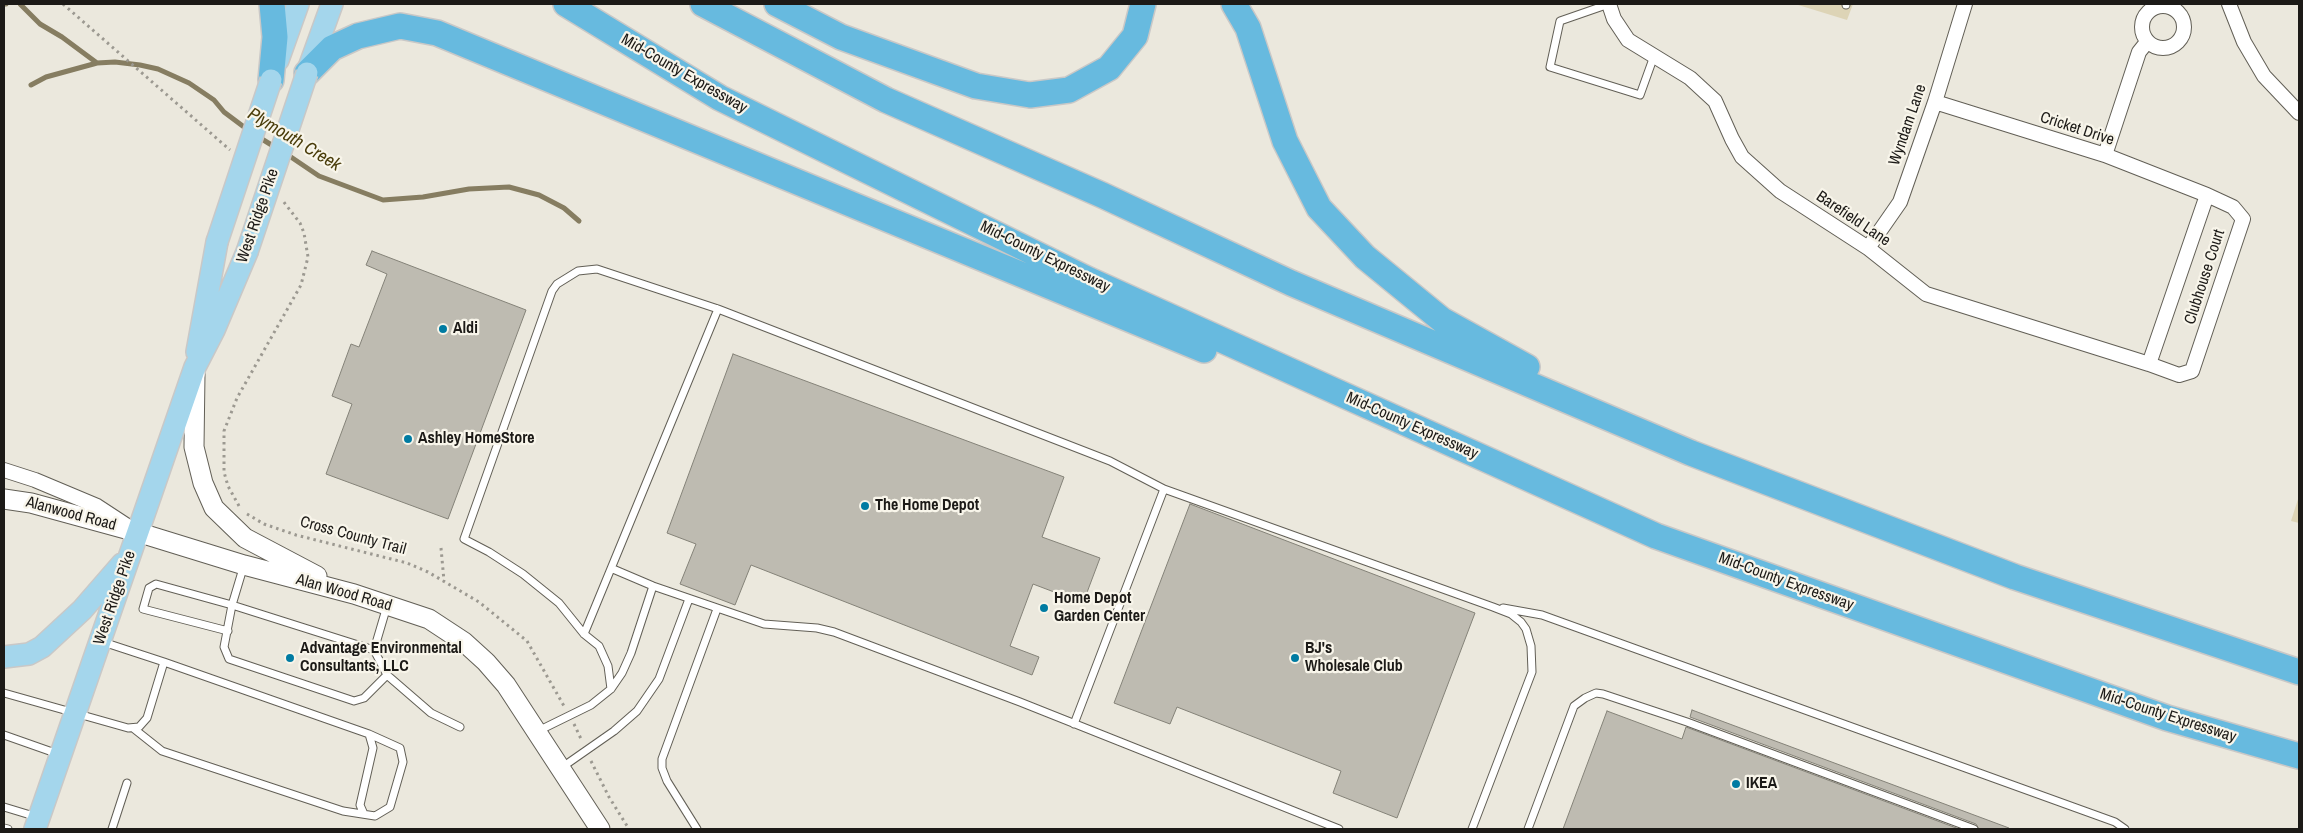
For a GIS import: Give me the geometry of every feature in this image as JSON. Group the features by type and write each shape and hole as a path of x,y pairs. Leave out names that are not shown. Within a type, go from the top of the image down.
{"highway":[{"path":"272,4 275,37 274,64"},
{"name":"Mid-County Expressway","path":"566,4 720,98 1089,280 1656,536 2166,718 2299,756"},
{"path":"703,4 886,100 1102,195 1292,283 1692,453 2015,577 2299,672"},
{"path":"777,4 841,37 976,86 1030,95 1069,90 1109,68 1135,36 1143,4"},
{"path":"1234,4 1248,28 1286,141 1319,208 1365,257 1442,320 1509,358 1692,453"},
{"path":"307,73 332,48 358,36 400,26 436,33 1656,536"}],"main road":[{"name":"West Ridge Pike","path":"195,367 200,327 217,242 274,64 298,4"},
{"name":"West Ridge Pike","path":"37,823 195,367 214,330 247,252 332,4"},
{"path":"4,657 29,654 42,648 82,610 129,556"}],"street":[{"name":"Barefield Lane","path":"1609,4 1614,19 1628,40 1690,78 1715,101 1742,157 1780,190 1868,248 1926,294 2150,364"},
{"name":"Wyndam Lane","path":"1868,248 1900,202 1935,102 1965,4"},
{"path":"2229,4 2244,42 2264,76 2299,113"},
{"path":"2105,156 2139,52 2147,42"},
{"name":"Cricket Drive","path":"1935,102 2105,156 2207,195"},
{"name":"Clubhouse Court","path":"2207,195 2233,207 2242,219 2192,372 2179,375 2150,364 2207,195"},
{"path":"195,367 194,447 204,486 214,508 245,538 354,594"},
{"name":"Alan Wood Road","path":"4,470 35,480 97,506 137,532 244,565 354,594 429,619 464,642 486,662 506,685 600,829"},
{"name":"Alanwood Road","path":"4,499 31,503 137,532"}],"lane":[{"path":"1609,4 1560,20 1550,68 1640,95 1654,56"},
{"path":"611,689 608,666 599,646 584,634 559,604 541,588 500,559 464,539 552,291 557,284 578,272 597,269 718,309 1110,461 1164,489 1511,614 1521,622 1529,637 1533,664 1532,672 1472,829"},
{"path":"584,634 718,309"},
{"path":"1074,724 1164,489"},
{"path":"244,565 232,605 224,646 229,659 354,701 364,698 387,675"},
{"path":"612,569 653,586 764,624 817,628 834,632 1074,724 1339,829"},
{"path":"228,631 143,609 148,588 156,584 232,605 356,646 374,650"},
{"path":"536,732 591,705 611,689 622,673 631,653 653,586"},
{"path":"560,768 587,752 637,711 653,690 689,599"},
{"path":"387,605 374,650 387,675 431,713 460,727"},
{"path":"1493,607 1542,615 2115,822 2125,829"},
{"path":"697,829 667,781 662,768 662,759 717,609"},
{"path":"100,641 369,734 400,748 403,762 390,807 375,816 343,812 162,751 133,728"},
{"path":"4,693 74,714 133,728 139,727 147,718 164,662"},
{"path":"1528,829 1574,706 1584,698 1596,693 1687,722 1974,829"},
{"path":"364,814 360,805 373,748 369,734"},
{"path":"4,735 60,755"},
{"path":"112,829 127,783"},
{"path":"4,807 37,823"},
{"path":"4,828 8,829"}],"path":[{"path":"63,4 150,79"},
{"name":"Cross County Trail","path":"304,233 308,257 301,285 237,398 224,431 222,461 228,486 240,508 264,524 296,535 407,563 444,581 479,602 527,641 570,716 609,797 629,829"},
{"path":"441,548 444,581"}],"shaded area":[{"path":"1795,4 1853,4 1847,20"},
{"path":"2299,496 2299,523 2291,521"}],"building":[{"path":"372,251 526,310 448,519 326,474 352,404 332,396 351,344 359,347 387,274 366,265"},
{"name":"The Home Depot","path":"733,354 1064,477 1042,537 1100,558 1083,603 1033,584 1010,646 1039,657 1032,675 751,565 735,605 680,584 696,544 667,533"},
{"name":"BJ's Wholesale Club","path":"1190,504 1475,613 1397,818 1333,793 1341,771 1177,707 1170,724 1114,703"},
{"path":"1692,710 2009,829 1979,829 1976,824 1690,717"},
{"name":"IKEA","path":"1607,711 1682,739 1686,727 1959,829 1563,829"}],"waterway":[{"name":"Plymouth Creek","path":"20,4 40,24 62,37 97,63"},
{"name":"Plymouth Creek","path":"31,85 46,77 97,63 115,62 140,65 158,69 189,83 214,100 224,112 248,130"},
{"name":"Plymouth Creek","path":"257,136 278,149"},
{"name":"Plymouth Creek","path":"285,153 319,176 383,200 423,197 469,189 509,187 539,195 564,208 579,221"}],"place":[{"name":"Aldi","path":"443,329"},
{"name":"Ashley HomeStore","path":"408,439"},
{"name":"The Home Depot","path":"865,506"},
{"name":"Home Depot Garden Center","path":"1044,608"},
{"name":"Advantage Environmental Consultants, LLC","path":"290,658"},
{"name":"BJ's Wholesale Club","path":"1295,658"},
{"name":"IKEA","path":"1736,784"}]}
